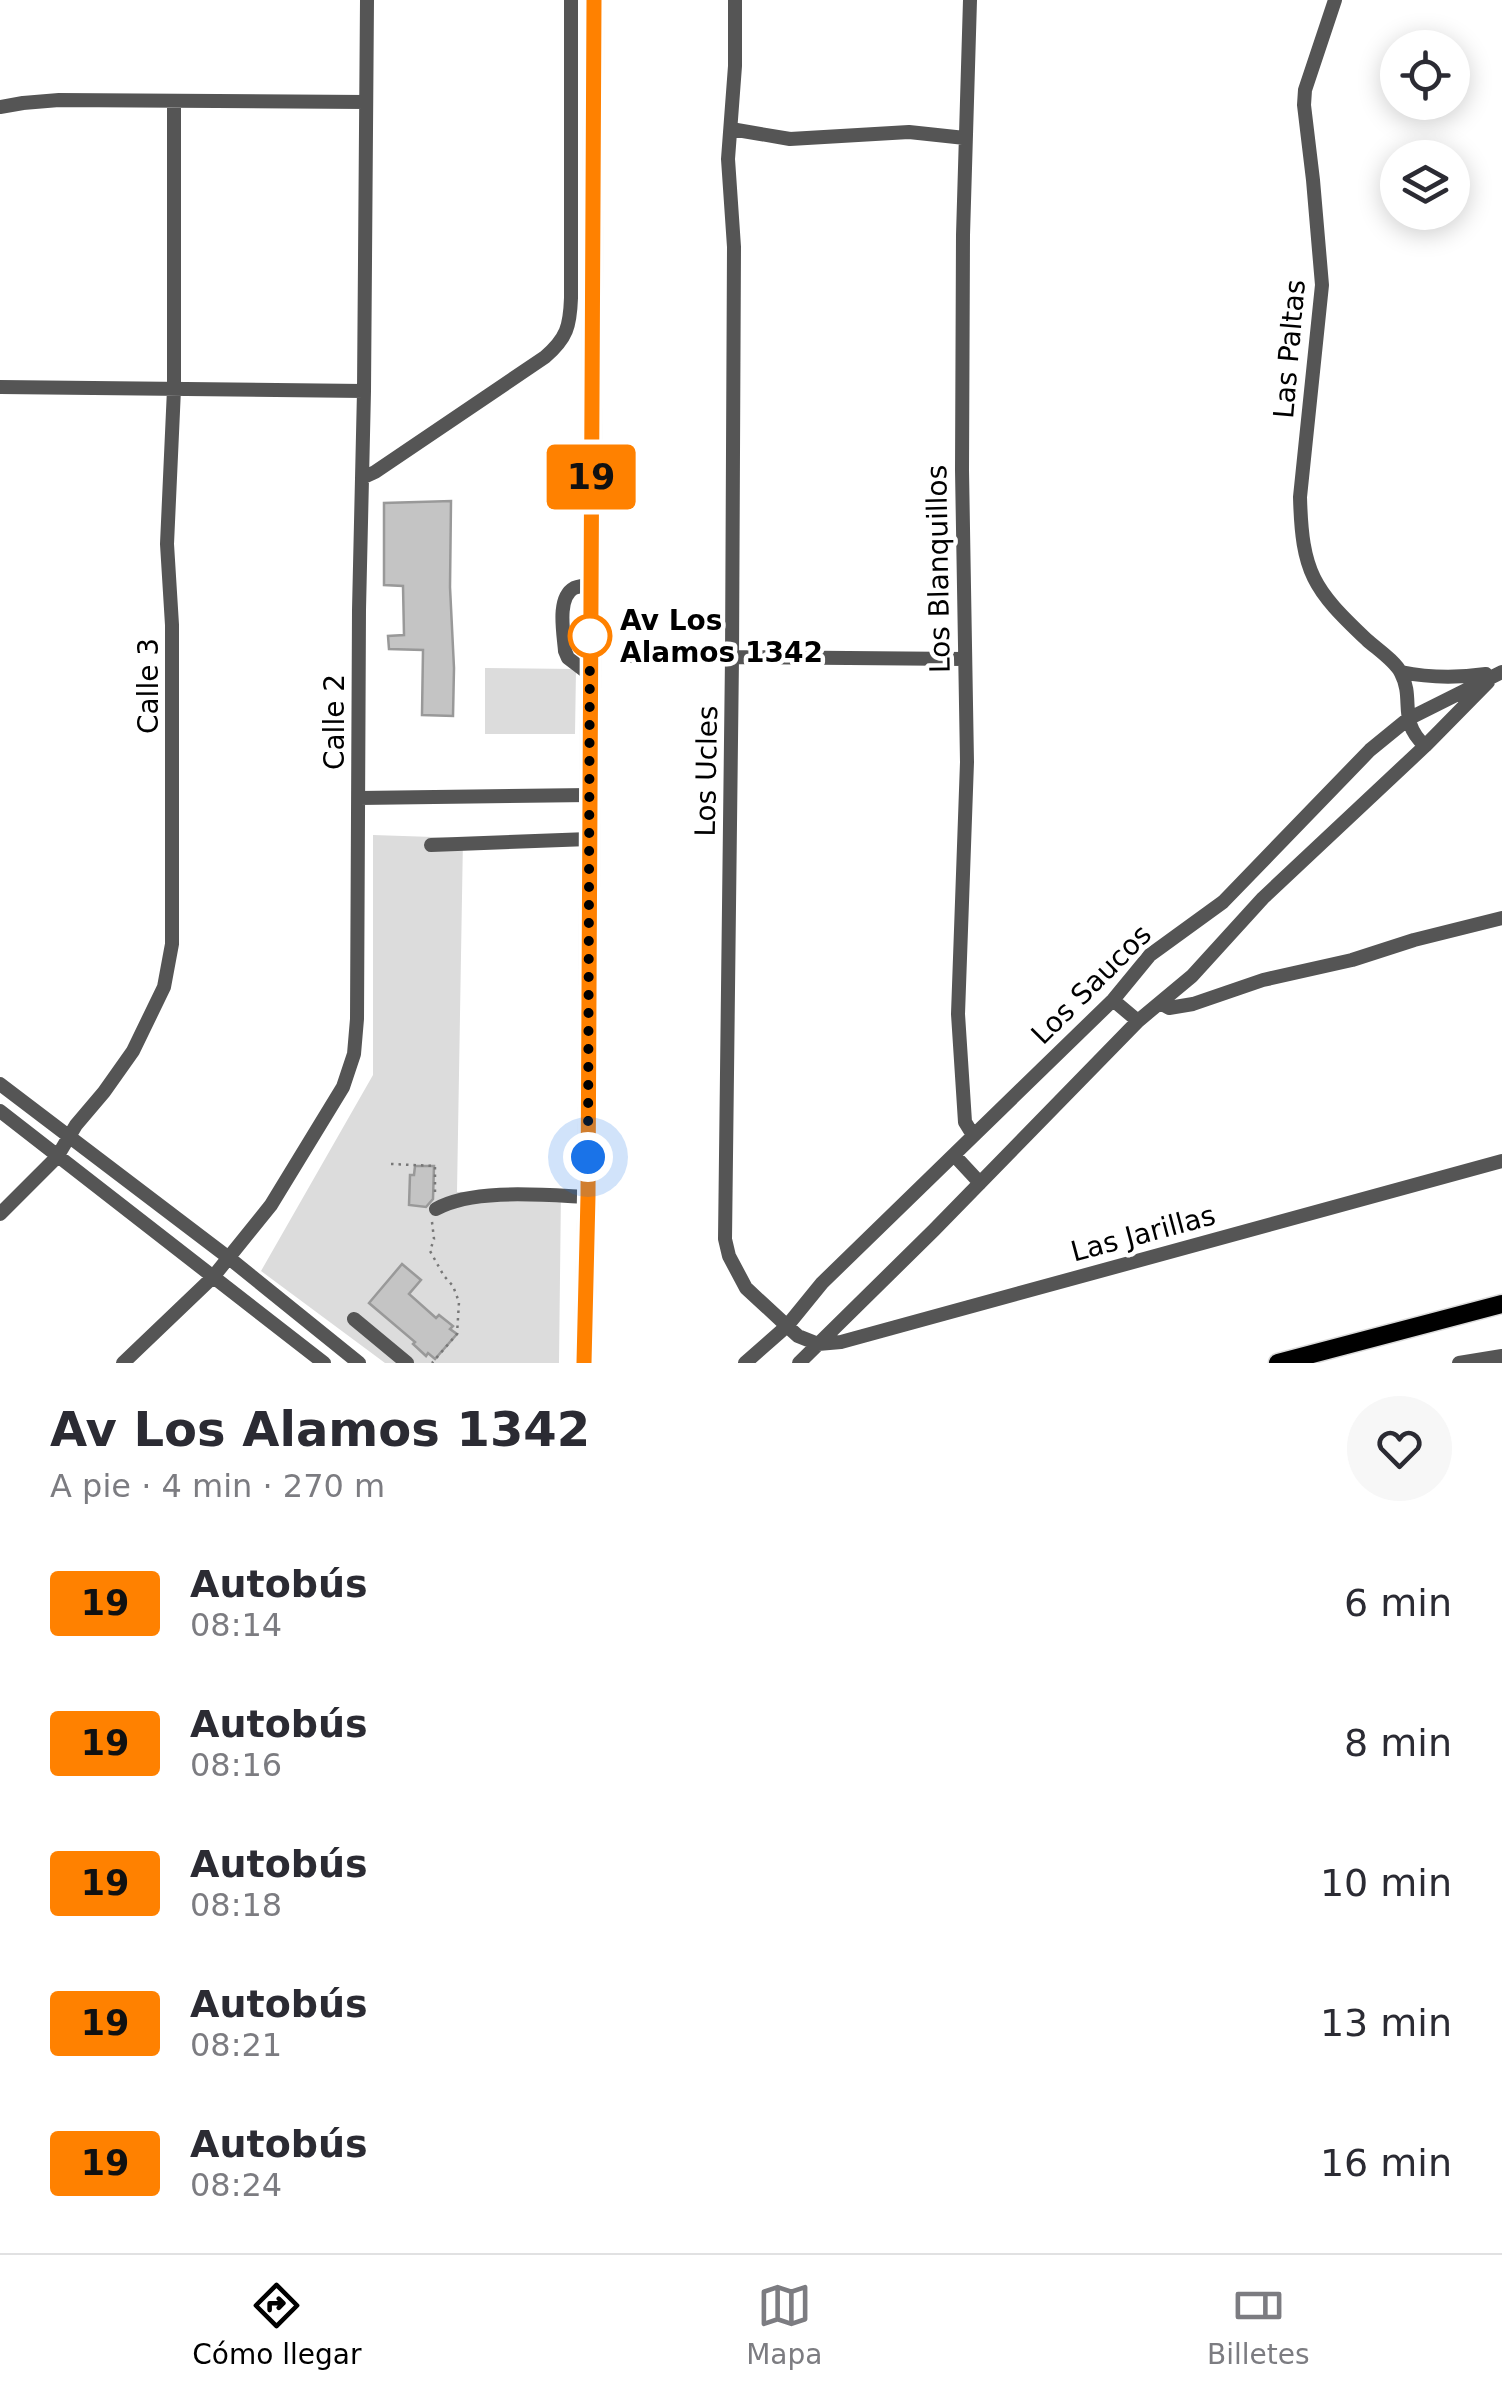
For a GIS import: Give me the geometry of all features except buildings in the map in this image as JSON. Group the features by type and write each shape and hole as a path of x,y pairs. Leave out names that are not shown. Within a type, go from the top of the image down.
{"main road":[{"path":"584,1363 594,0"},
{"path":"1278,1363 1502,1304"}],"street":[{"name":"Calle 2","path":"122,1363 228,1258 285,1184 351,1068 358,1019 367,0"},
{"path":"362,478 545,358 563,339 571,298 571,0"},
{"name":"Los Ucles","path":"736,0 736,66 728,175 734,246 725,1238 729,1256 746,1288 792,1331"},
{"name":"Los Blanquillos","path":"970,0 962,470 967,762 958,1014 965,1122 973,1135"},
{"name":"Las Paltas","path":"1336,0 1309,74 1304,106 1322,286 1300,497 1301,526 1312,580 1335,611 1401,672"},
{"path":"0,108 59,100 366,102"},
{"name":"Calle 3","path":"0,1214 57,1157 76,1126 121,1070 164,987 172,944 172,624 167,544 174,389 174,101"},
{"path":"730,129 790,139 896,132 965,138"},
{"path":"0,387 364,392"},
{"path":"590,584 574,588 564,603 565,651 568,658 590,674"},
{"path":"628,656 964,659"},
{"path":"1425,746 1413,733 1408,719 1401,672 1442,678 1500,673"},
{"path":"799,1363 1138,1022 1192,976 1263,898 1500,673"},
{"name":"Los Saucos","path":"745,1363 792,1331 822,1284 1113,1000 1150,955 1223,902 1354,765 1408,719 1500,673"},
{"path":"359,798 590,795"},
{"path":"431,845 590,839"},
{"path":"1160,1003 1169,1008 1193,1004 1262,980 1352,960 1502,918"},
{"path":"1113,1000 1138,1022"},
{"path":"0,1084 228,1258 356,1362"},
{"path":"0,1111 324,1363"},
{"path":"954,1155 980,1183"},
{"name":"Las Jarillas","path":"818,1344 841,1342 1502,1161"},
{"path":"436,1209 484,1196 588,1196"},
{"path":"354,1319 406,1363"},
{"path":"792,1331 818,1344"},
{"path":"1458,1363 1502,1356"}],"path":[{"path":"391,1164 435,1166 436,1214 431,1225 434,1239 430,1250 459,1302 458,1334 432,1363"}],"shaded area":[{"path":"485,668 576,669 575,734 485,734"},
{"path":"373,835 463,838 457,1192 561,1190 559,1363 385,1363 261,1271 373,1075"}],"bus line":[{"name":"19","path":"584,1363 594,0"}],"place":[{"name":"Av Los Alamos 1342","path":"590,636"}],"route":[{"path":"588,1157 590,620 590,636"}]}
